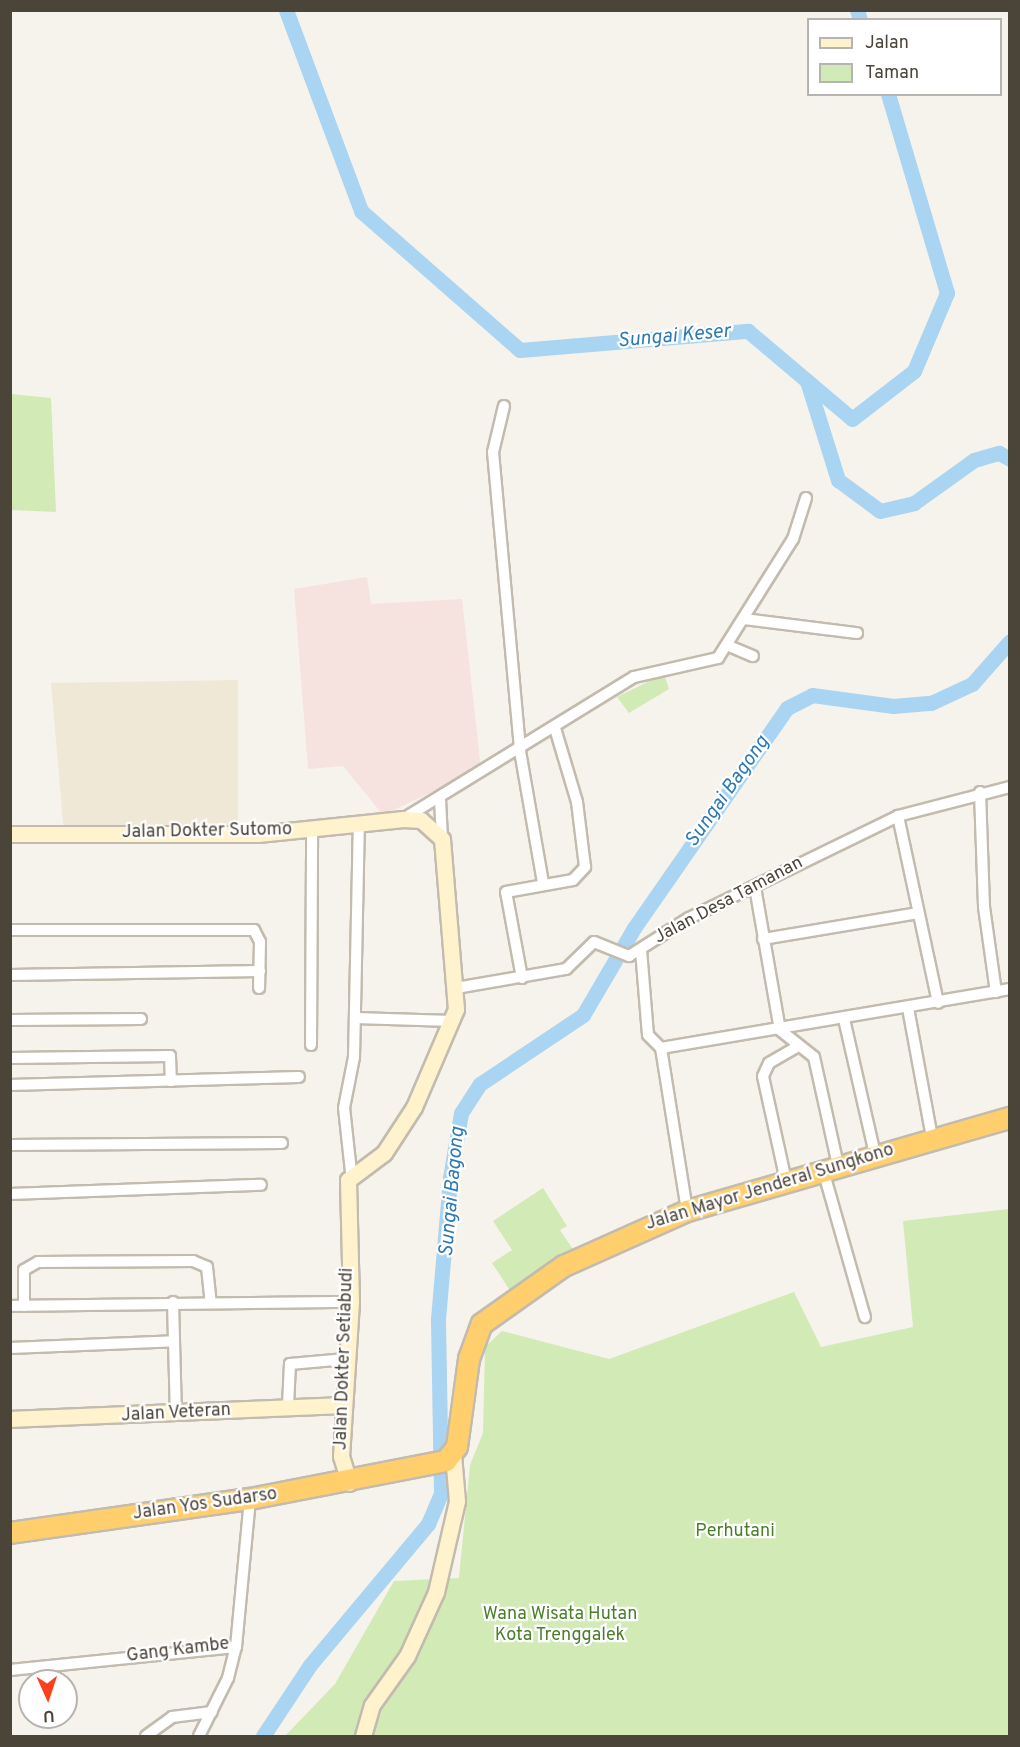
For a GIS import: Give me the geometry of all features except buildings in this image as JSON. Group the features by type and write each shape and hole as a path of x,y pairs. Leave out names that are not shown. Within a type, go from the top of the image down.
{"highway":[{"name":"Jalan Mayor Jenderal Sungkono","path":"449,1457 473,1340 482,1324 564,1266 687,1211 875,1154 1010,1118"},
{"name":"Jalan Yos Sudarso","path":"10,1533 349,1483 400,1474 449,1457"}],"street":[{"path":"504,406 493,452 520,751 543,883"},
{"path":"403,819 520,751 634,677 709,662 729,646 793,539 807,498"},
{"path":"744,619 857,633"},
{"path":"729,646 753,656"},
{"path":"522,978 505,895 513,887 578,878 585,867 577,802 555,728"},
{"name":"Jalan Desa Tamanan","path":"456,988 566,969 598,942 620,957 641,950 755,886 898,816 980,792 1010,787"},
{"path":"980,792 984,907 996,992"},
{"path":"359,825 361,917 355,1018 344,1108 351,1173 384,1153 414,1107 452,1020 456,988 440,799"},
{"path":"898,816 938,1003"},
{"path":"403,819 421,820 442,839"},
{"name":"Jalan Dokter Sutomo","path":"10,834 312,829 403,819"},
{"path":"311,1046 312,829"},
{"path":"755,886 780,1030 814,1057 830,1167 865,1317"},
{"path":"763,939 918,914"},
{"path":"10,930 245,928 260,937 259,988"},
{"path":"641,950 648,1035 661,1048 687,1211"},
{"path":"10,975 260,971"},
{"path":"661,1048 780,1030 1010,989"},
{"path":"908,1008 932,1138"},
{"path":"10,1020 141,1018"},
{"path":"355,1018 452,1020"},
{"path":"844,1019 875,1154"},
{"path":"786,1180 763,1076 769,1063 798,1046"},
{"path":"10,1058 170,1056 171,1081"},
{"path":"10,1085 299,1077"},
{"path":"10,1145 282,1143"},
{"name":"Jalan Dokter Setiabudi","path":"349,1483 341,1456 342,1405 351,1302 351,1173"},
{"path":"10,1194 261,1185"},
{"path":"24,1306 24,1270 38,1262 193,1262 207,1267 211,1303"},
{"path":"10,1306 173,1302 351,1302"},
{"path":"173,1302 176,1414"},
{"path":"10,1348 174,1341"},
{"path":"288,1406 290,1364 346,1359"},
{"name":"Jalan Veteran","path":"10,1419 176,1414 288,1406 342,1405"},
{"path":"363,1737 372,1705 406,1656 436,1592 457,1501 449,1457"},
{"name":"Gang Kambe","path":"10,1670 236,1647 250,1499"},
{"path":"199,1737 212,1712 236,1647"},
{"path":"146,1737 172,1717 212,1712"}],"shaded area":[{"path":"367,577 371,604 462,599 481,769 383,815 343,766 308,769 294,589"},
{"path":"238,680 238,834 64,833 51,683"}],"green space":[{"path":"11,394 51,398 56,512 11,510"},
{"path":"664,674 669,689 629,713 617,697"},
{"path":"543,1188 567,1226 560,1230 576,1254 513,1295 492,1263 512,1250 493,1221"},
{"name":"Perhutani","path":"1009,1209 1009,1736 285,1736 335,1684 394,1581 459,1578 470,1465 483,1433 485,1347 502,1331 609,1359 794,1292 821,1347 913,1327 903,1221"}],"waterway":[{"name":"Sungai Keser","path":"286,10 361,211 520,350 748,331 852,419 914,371 947,293 889,96"},
{"name":"Sungai Keser","path":"857,10 859,18"},
{"name":"Sungai Bagong","path":"807,381 838,480 880,511 914,503 974,460 999,453 1010,459"},
{"name":"Sungai Bagong","path":"263,1736 310,1665 428,1524 441,1493 438,1319 450,1178 461,1113 480,1084 583,1015 634,928 787,708 812,695 893,706 931,703 972,684 1010,641"}],"park label":[{"name":"Wana Wisata Hutan Kota Trenggalek","path":"560,1626"}]}
